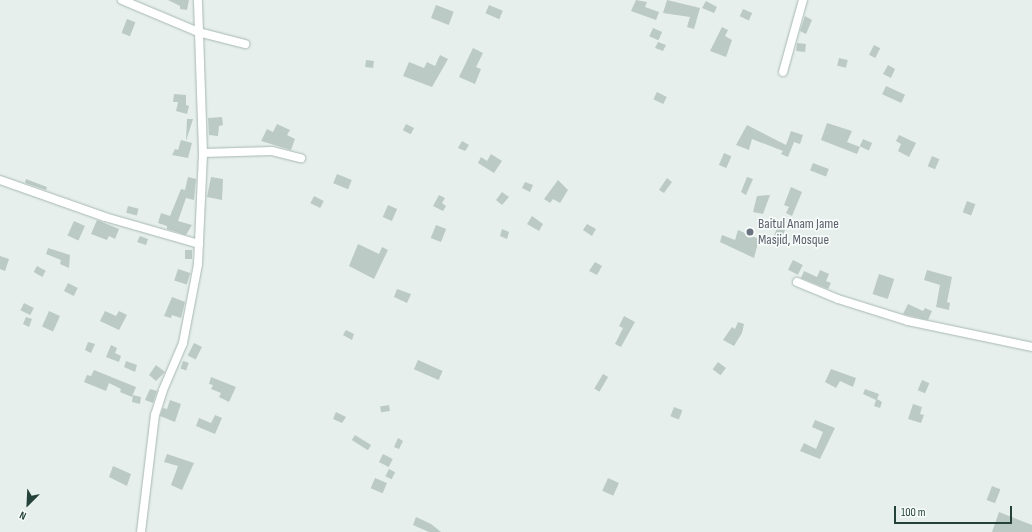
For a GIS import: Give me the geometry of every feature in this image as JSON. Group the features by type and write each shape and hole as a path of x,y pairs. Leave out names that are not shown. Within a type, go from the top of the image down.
{"street":[{"path":"122,0 198,32 245,44"},
{"path":"141,532 155,416 163,390 183,343 198,264 202,153 198,0"},
{"path":"784,72 803,0"},
{"path":"202,153 272,151 301,158"},
{"path":"0,180 105,217 199,244"},
{"path":"797,282 838,299 908,321 1032,346"}],"building":[{"path":"168,0 189,0 187,10 180,9 180,6"},
{"path":"636,0 647,2 645,7 659,12 656,20 631,11"},
{"path":"667,0 700,8 694,29 687,27 690,17 663,13"},
{"path":"706,1 717,7 714,13 702,8"},
{"path":"436,5 454,12 449,25 431,18"},
{"path":"489,5 503,11 499,19 485,13"},
{"path":"743,9 752,13 749,20 740,16"},
{"path":"805,16 812,20 806,34 800,31"},
{"path":"127,19 135,22 130,36 122,33"},
{"path":"722,27 728,30 725,36 732,40 726,57 710,51"},
{"path":"653,28 662,32 658,40 649,36"},
{"path":"658,42 666,45 663,51 655,48"},
{"path":"797,43 806,44 805,52 796,51"},
{"path":"874,45 880,48 875,58 869,55"},
{"path":"473,48 483,53 476,67 481,69 475,84 459,77"},
{"path":"440,55 448,59 432,87 403,76 409,62 424,68 427,62 435,66"},
{"path":"839,58 848,60 846,68 837,66"},
{"path":"366,60 374,61 373,68 365,67"},
{"path":"888,65 895,69 891,78 883,74"},
{"path":"886,86 905,95 901,103 882,94"},
{"path":"657,92 667,97 663,104 653,99"},
{"path":"174,94 186,95 186,105 189,106 187,114 176,111 178,102 173,102"},
{"path":"222,117 223,125 219,126 218,136 209,135 208,118"},
{"path":"187,119 193,119 186,141"},
{"path":"827,123 852,131 847,142 860,147 857,154 821,140"},
{"path":"277,124 290,130 287,135 295,139 291,150 261,141 267,129 273,132"},
{"path":"406,124 414,128 411,134 403,130"},
{"path":"747,125 786,145 791,131 803,135 800,144 794,142 788,157 781,154 783,151 752,139 749,150 736,145"},
{"path":"899,135 916,143 909,157 898,151 901,144 896,141"},
{"path":"863,139 872,143 869,150 860,146"},
{"path":"181,140 192,143 188,158 172,155 175,149 178,150"},
{"path":"462,141 469,145 465,151 458,148"},
{"path":"724,153 731,156 726,168 719,165"},
{"path":"491,154 502,161 494,173 478,163 481,157 487,161"},
{"path":"932,156 939,159 935,169 928,166"},
{"path":"813,163 829,169 826,177 810,170"},
{"path":"337,174 352,180 348,189 333,183"},
{"path":"188,177 196,179 194,200 186,198 178,221 192,225 186,235 167,229 167,226 158,223 161,213 170,216 181,189 185,190"},
{"path":"211,177 223,179 222,200 207,197"},
{"path":"747,177 753,179 746,195 741,192"},
{"path":"667,178 672,182 664,193 659,190"},
{"path":"26,179 47,187 46,190 25,183"},
{"path":"558,180 568,190 560,203 553,199 550,203 544,199"},
{"path":"525,182 533,185 530,192 522,188"},
{"path":"791,187 802,192 792,216 786,213 789,207 784,205"},
{"path":"502,192 509,197 502,205 496,200"},
{"path":"439,195 445,198 442,203 446,206 443,211 433,206"},
{"path":"770,195 763,214 753,212 757,196"},
{"path":"314,196 324,201 320,208 310,203"},
{"path":"967,201 975,204 971,215 963,212"},
{"path":"388,205 397,209 392,221 383,217"},
{"path":"128,206 139,209 137,216 126,213"},
{"path":"532,216 543,224 539,231 527,224"},
{"path":"97,220 119,229 115,239 109,236 107,240 91,234"},
{"path":"74,221 85,226 78,240 67,236"},
{"path":"587,224 596,229 592,236 583,230"},
{"path":"436,225 446,229 441,242 431,238"},
{"path":"778,226 785,229 781,240 773,237"},
{"path":"502,229 509,232 507,239 500,236"},
{"path":"738,230 759,239 754,258 720,242 722,235 735,240"},
{"path":"140,236 148,239 146,245 137,242"},
{"path":"358,244 379,254 382,247 388,250 374,279 349,266"},
{"path":"48,248 70,255 69,268 60,264 61,260 46,254"},
{"path":"185,250 192,250 192,259 185,259"},
{"path":"0,256 9,259 5,271 0,269"},
{"path":"793,260 803,265 798,275 788,270"},
{"path":"595,262 602,266 597,275 589,271"},
{"path":"37,266 46,271 42,277 34,272"},
{"path":"178,269 190,273 187,284 174,280"},
{"path":"820,270 829,274 826,281 831,283 828,289 801,278 804,271 817,277"},
{"path":"927,270 952,277 947,302 950,303 949,310 936,307 940,285 924,280"},
{"path":"879,274 894,279 888,299 873,294"},
{"path":"68,283 78,288 74,296 64,291"},
{"path":"397,289 411,294 407,303 394,297"},
{"path":"172,297 185,302 181,318 172,315 171,318 164,316"},
{"path":"24,303 34,308 30,315 20,310"},
{"path":"908,304 923,311 925,308 932,311 928,320 903,314"},
{"path":"49,311 60,316 53,331 42,327"},
{"path":"105,311 116,316 119,311 127,315 119,330 100,321"},
{"path":"624,316 635,322 621,347 615,344 623,328 619,326"},
{"path":"26,317 32,319 29,327 23,324"},
{"path":"738,322 744,324 742,333 734,346 723,340 732,327 735,329"},
{"path":"346,330 354,334 352,340 343,335"},
{"path":"88,342 95,344 91,353 85,350"},
{"path":"194,343 202,347 196,360 188,355"},
{"path":"111,345 117,348 115,353 121,356 119,362 106,357"},
{"path":"418,360 443,371 439,380 414,369"},
{"path":"126,361 137,365 135,372 124,367"},
{"path":"183,361 189,363 186,370 181,369"},
{"path":"718,362 726,368 721,375 713,369"},
{"path":"156,365 165,372 156,381 149,375"},
{"path":"831,369 856,378 853,387 840,381 836,388 825,382"},
{"path":"94,370 136,387 132,397 120,392 121,389 109,383 106,391 84,382 87,375 91,376"},
{"path":"603,374 608,377 599,392 594,389"},
{"path":"211,377 236,387 229,402 219,397 221,393 211,389 213,385 209,384"},
{"path":"922,380 929,383 925,393 918,390"},
{"path":"150,389 157,391 153,403 145,400"},
{"path":"865,389 879,394 877,399 882,402 880,408 874,406 876,400 863,394"},
{"path":"133,395 141,397 140,404 132,402"},
{"path":"170,400 181,404 175,422 160,416 163,408 167,409"},
{"path":"913,404 922,407 920,414 924,415 921,423 908,419"},
{"path":"389,405 390,411 381,412 380,406"},
{"path":"674,407 682,410 679,420 670,416"},
{"path":"336,412 346,417 342,423 333,419"},
{"path":"215,415 222,418 215,434 196,426 199,418 211,423"},
{"path":"815,420 835,428 820,459 800,451 804,443 816,449 823,432 812,427"},
{"path":"355,435 371,445 368,450 352,440"},
{"path":"398,438 403,441 399,449 394,447"},
{"path":"167,454 194,463 182,490 171,485 178,466 164,462"},
{"path":"383,454 393,459 389,467 379,462"},
{"path":"113,466 131,474 127,486 109,477"},
{"path":"389,469 395,472 392,479 385,476"},
{"path":"375,478 387,483 383,493 371,488"},
{"path":"608,478 619,483 613,496 602,491"},
{"path":"992,486 1000,489 995,503 987,500"},
{"path":"999,512 1032,525 1032,532 992,532"},
{"path":"416,517 431,524 441,532 429,532 413,525"}],"place":[{"name":"Baitul Anam Jame Masjid, Mosque","path":"750,232"}]}
